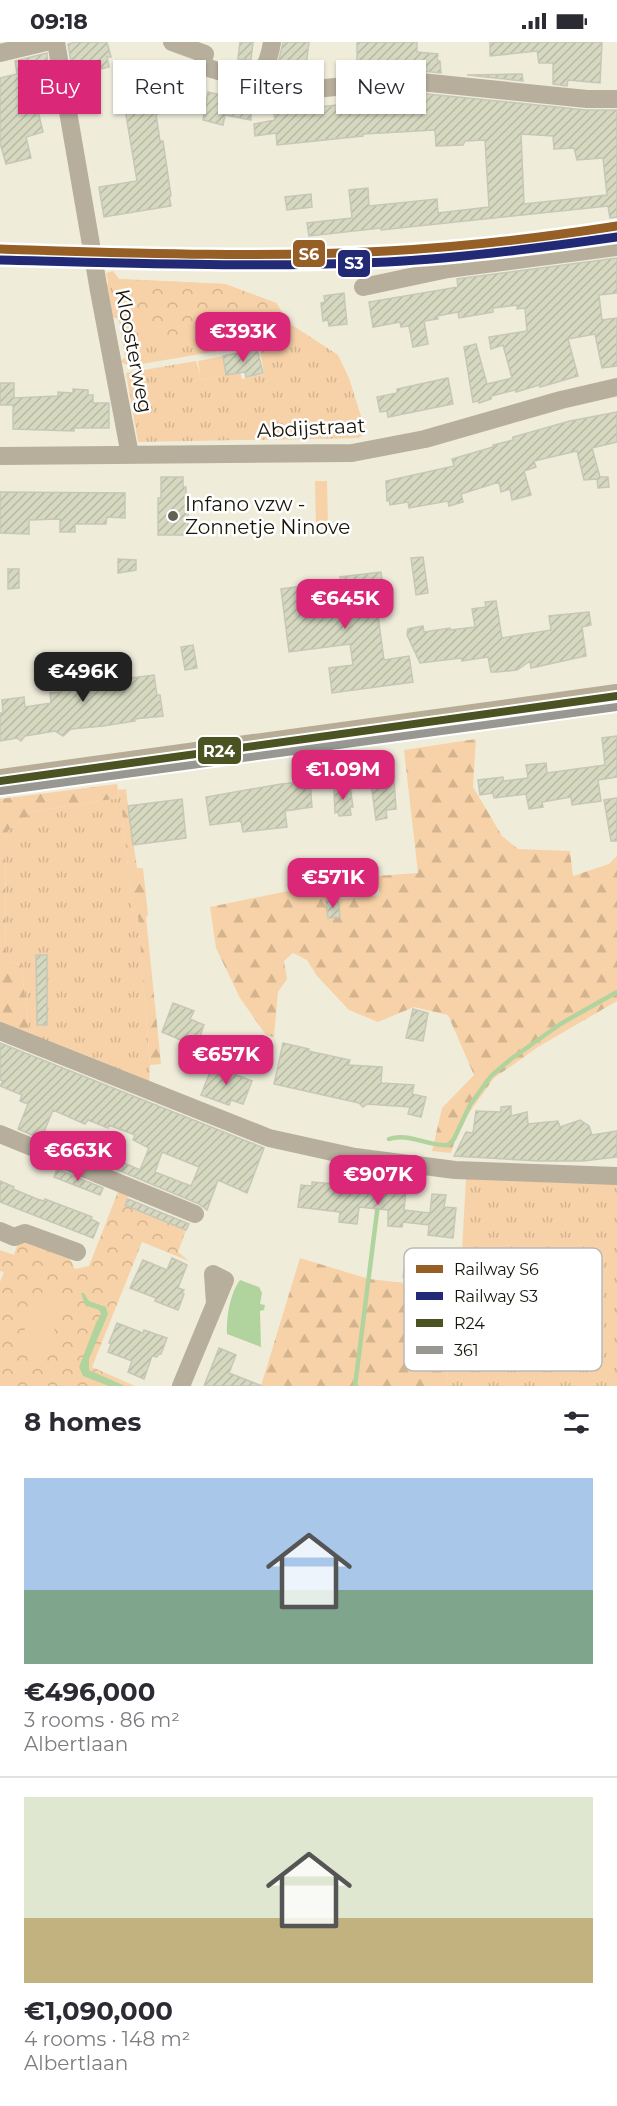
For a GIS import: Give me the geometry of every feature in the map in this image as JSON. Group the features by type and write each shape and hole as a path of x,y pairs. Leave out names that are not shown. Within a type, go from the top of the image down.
{"main road":[{"path":"0,781 617,696"}],"street":[{"path":"0,53 46,42"},
{"name":"Kloosterweg","path":"56,42 130,455"},
{"path":"172,42 205,54 202,66 218,70"},
{"path":"270,60 272,42"},
{"path":"324,88 401,80 587,99 617,99"},
{"path":"363,287 448,269 617,247"},
{"name":"Abdijstraat","path":"0,456 352,453 424,438 617,387"},
{"path":"0,1031 269,1138 355,1157 455,1170 617,1176"},
{"path":"0,1134 195,1214"},
{"path":"0,1231 14,1237 25,1233 77,1252"},
{"path":"182,1386 215,1303"}],"green space":[{"path":"113,271 119,279 225,284 276,303 289,323 338,355 349,378 366,432 359,438 138,442 126,373 196,361 202,380 240,372 242,379 264,374 259,344 130,366 120,362 125,357 119,319 109,315 105,292 108,282 106,273"},
{"path":"119,279 225,284 276,303 289,323 271,336 238,327 200,332 173,343 156,338 142,327 123,303 113,299 114,282"},
{"path":"244,352 248,371 201,380 198,361"},
{"path":"315,481 327,481 328,527 316,528"},
{"path":"476,739 473,787 502,836 518,849 570,851 573,876 609,864 617,856 617,1001 538,1047 494,1078 459,1127 451,1153 432,1151 442,1108 474,1075 448,1015 414,1007 378,1022 349,1010 317,976 307,960 293,953 284,961 287,979 278,992 274,1037 266,1035 240,998 216,948 210,907 288,891 337,885 340,899 380,895 377,876 418,873 404,750"},
{"path":"117,784 119,798 35,811 5,833 6,962 21,964 30,1036 0,1024 0,799"},
{"path":"126,789 128,806 122,811 133,915 138,915 150,1065 149,1083 30,1036 21,964 6,962 5,833 35,811 119,798 118,790"},
{"path":"128,806 137,868 143,868 161,1064 150,1065 138,916 133,916 122,811"},
{"path":"466,1179 617,1184 617,1386 446,1386 448,1371 602,1371 602,1248 462,1248"},
{"path":"119,1189 129,1194 125,1205 186,1230 178,1252 189,1261 142,1242 92,1367 135,1386 0,1386 0,1282 4,1272 0,1271 0,1250 14,1255 18,1243 27,1239 68,1255 75,1269 89,1266"},
{"path":"300,1258 369,1279 404,1283 404,1371 448,1371 446,1386 261,1386"},
{"path":"38,1293 64,1303 45,1356 19,1346"}],"shaded area":[{"path":"240,1280 259,1287 262,1293 260,1304 265,1305 264,1310 260,1311 261,1347 227,1334 229,1306"},
{"path":"81,1293 84,1293 89,1301 106,1307 108,1314 89,1359 89,1370 125,1386 109,1386 83,1376 79,1367 101,1314 99,1310 85,1305"}],"building":[{"path":"107,42 111,57 107,57 109,67 101,69 101,60 71,60 68,44"},
{"path":"240,42 253,42 251,60 238,59"},
{"path":"283,42 309,42 307,60 279,60"},
{"path":"357,42 417,42 417,52 438,54 437,60 440,61 441,73 426,71 426,60 357,60"},
{"path":"490,42 602,42 600,83 568,80 567,86 553,84 553,63 539,63 537,51 490,56"},
{"path":"47,53 48,60 19,60"},
{"path":"18,60 18,114 39,114 43,132 26,137 31,158 6,164 0,143 0,78 17,74 15,61"},
{"path":"522,74 523,81 467,75"},
{"path":"208,92 218,94 218,114 251,114 251,120 225,115 223,125 203,120 206,114"},
{"path":"426,94 586,110 617,110 617,217 610,218 608,206 309,236 307,223 352,218 349,190 368,188 369,206 437,199 438,213 489,207 485,140 465,141 463,145 436,146 435,130 363,134 363,136 277,145 276,133 255,136 254,124 275,120 274,114 324,114 324,106 336,105 336,114 426,114","holes":["521,134 553,136 554,149 574,148 577,160 603,158 607,195 524,204"]},
{"path":"126,114 156,114 160,141 163,141 171,206 104,217 99,187 137,181"},
{"path":"311,194 312,207 287,210 285,197"},
{"path":"617,258 617,293 599,295 602,320 617,318 617,366 602,368 595,334 568,339 578,376 540,387 539,385 491,396 491,399 479,403 478,401 473,402 464,347 476,344 487,384 512,378 503,345 491,349 489,337 527,331 525,308 517,309 517,305 493,308 493,312 459,318 458,312 437,316 438,319 424,321 428,344 413,347 409,326 401,327 400,322 373,327 369,302 458,287 457,279"},
{"path":"344,293 347,324 329,326 328,320 323,321 321,303 325,302 324,296"},
{"path":"257,349 263,373 246,377 245,372 226,375 223,356"},
{"path":"448,378 453,404 388,417 387,411 380,412 377,397 397,393 397,389"},
{"path":"0,383 14,383 14,398 58,396 58,392 73,393 73,389 88,390 88,395 93,395 93,403 109,403 109,428 74,428 74,431 13,429 13,405 0,405"},
{"path":"617,412 617,442 592,448 600,477 608,477 609,487 598,488 597,479 584,480 577,451 534,461 536,467 524,471 531,495 512,500 510,489 501,492 499,482 461,494 463,502 449,506 448,501 409,508 408,502 390,505 389,500 387,501 386,481 454,466 452,459 513,440 513,437 570,421"},
{"name":"Infano vzw - Zonnetje Ninove","path":"161,477 183,477 183,487 186,487 186,498 188,498 188,535 158,535 158,498 161,498"},
{"path":"0,492 125,493 125,518 107,517 106,524 75,524 75,532 60,532 60,519 29,520 29,534 0,533"},
{"path":"423,557 428,593 416,595 411,558"},
{"path":"118,559 136,560 136,570 118,573"},
{"path":"8,569 19,569 19,588 8,589"},
{"path":"381,572 385,600 376,601 384,660 409,656 413,682 332,693 329,668 353,665 350,644 289,652 281,589 341,581 340,577"},
{"path":"496,601 502,638 551,630 549,616 589,612 591,625 582,627 586,656 531,668 530,661 517,670 497,672 491,672 488,657 420,663 407,635 408,629 423,626 424,632 475,627 472,609 486,607 485,602"},
{"path":"193,645 197,668 185,670 181,647"},
{"path":"104,654 107,681 154,675 163,716 71,729 63,736 55,731 25,736 21,741 17,738 0,741 2,700 24,697 25,707 51,703 50,693 61,692 58,667 93,664 92,656"},
{"path":"617,736 617,777 598,780 601,801 572,805 571,797 542,802 543,807 529,809 526,794 494,798 493,793 480,795 478,780 503,777 503,781 528,778 526,765 546,763 547,773 605,765 602,738"},
{"path":"394,780 396,809 386,810 387,818 376,820 371,783"},
{"path":"310,781 312,807 285,811 287,827 243,832 241,821 210,825 206,797"},
{"path":"350,787 353,807 350,807 351,815 339,816 338,812 335,813 334,788"},
{"path":"617,798 617,841 611,841 604,800"},
{"path":"182,799 186,838 133,845 128,806"},
{"path":"338,899 340,917 328,918 326,901"},
{"path":"36,955 47,955 47,1025 37,1025"},
{"path":"173,1003 194,1011 190,1019 204,1025 195,1050 179,1044 181,1040 162,1032"},
{"path":"413,1009 428,1013 423,1041 406,1038"},
{"path":"0,1043 264,1148 247,1193 218,1180 207,1210 199,1204 87,1157 89,1153 97,1156 102,1153 140,1170 149,1148 133,1140 135,1135 88,1120 85,1124 53,1110 41,1139 18,1129 28,1104 20,1101 22,1095 0,1086 3,1081 0,1080","holes":["162,1152 199,1167 191,1186 155,1172"]},
{"path":"283,1043 350,1060 348,1065 382,1067 381,1083 414,1085 412,1094 426,1097 421,1117 408,1114 410,1107 367,1104 363,1107 359,1103 274,1084"},
{"path":"214,1062 230,1069 229,1072 252,1081 243,1104 231,1100 229,1105 201,1095"},
{"path":"511,1106 511,1116 527,1112 528,1124 558,1121 560,1127 580,1120 589,1126 592,1135 617,1131 617,1157 583,1161 539,1161 454,1156 466,1132 473,1133 476,1111 501,1112 501,1107"},
{"path":"57,1169 103,1188 100,1195 54,1177"},
{"path":"0,1181 37,1199 44,1201 45,1199 92,1217 91,1219 99,1223 93,1238 0,1202"},
{"path":"312,1182 406,1190 404,1210 430,1213 432,1194 446,1195 444,1207 456,1208 453,1238 428,1235 429,1225 403,1222 402,1227 388,1226 388,1210 359,1207 357,1224 339,1222 340,1212 298,1207 301,1185 312,1186"},
{"path":"128,1199 189,1224 186,1230 125,1205"},
{"path":"172,1258 187,1265 178,1288 184,1290 182,1293 184,1294 178,1310 130,1288 143,1260 167,1270"},
{"path":"117,1323 143,1333 144,1330 167,1338 161,1354 157,1357 152,1356 144,1379 128,1372 132,1361 108,1352"},
{"path":"219,1348 236,1355 229,1373 262,1386 204,1386"}],"waterway":[{"path":"389,1139 404,1137 448,1145 454,1139 470,1105 491,1076 562,1023 617,992"},
{"path":"380,1193 382,1180"},
{"path":"355,1386 378,1204"}],"rail line":[{"name":"S6","path":"0,249 194,254 339,253 473,244 617,226"},
{"name":"S3","path":"0,260 145,264 339,264 445,258 617,237"}],"transit line":[{"name":"R24","path":"0,781 617,696"},
{"name":"361","path":"1,791 617,707"}],"place":[{"name":"Infano vzw - Zonnetje Ninove","path":"173,516"}]}
